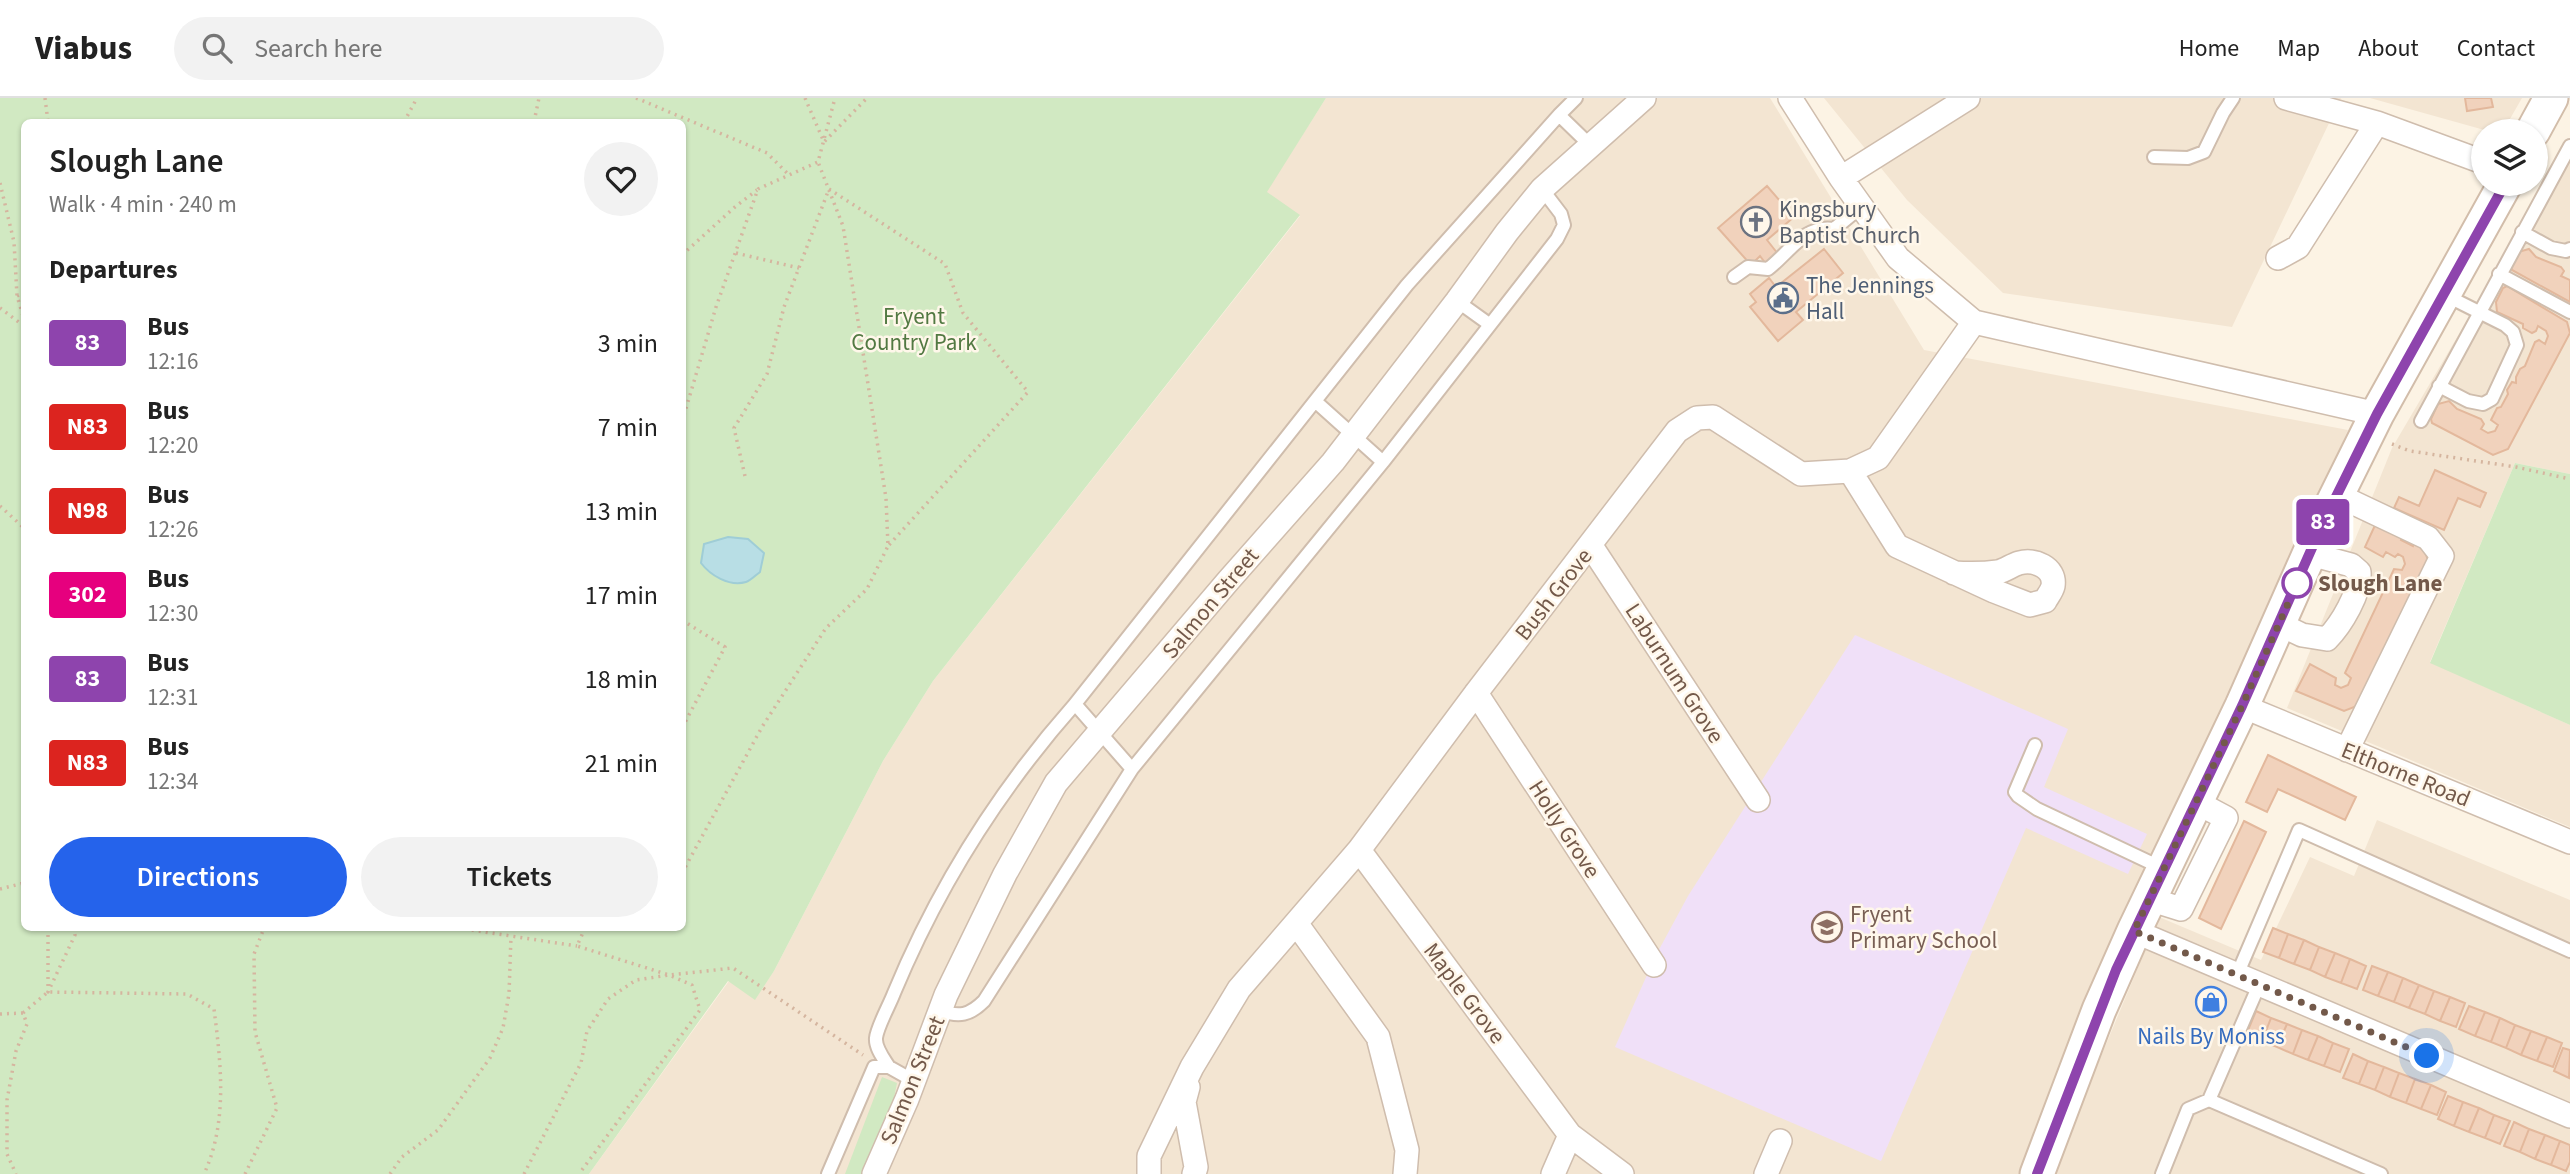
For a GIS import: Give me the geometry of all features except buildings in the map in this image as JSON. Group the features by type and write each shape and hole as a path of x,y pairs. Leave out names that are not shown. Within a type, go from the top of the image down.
{"main road":[{"path":"2540,119 2551,98"},
{"path":"2037,1174 2099,1010 2242,706 2337,495 2372,424 2498,196"}],"street":[{"name":"Salmon Street","path":"874,1174 940,1010 1005,874 1056,783 1333,462 1542,189 1644,98"},
{"path":"1790,98 1898,258 1974,322 2372,424"},
{"path":"1842,178 1968,98"},
{"path":"2286,98 2367,120 2471,158"},
{"path":"2278,258 2298,247 2367,120 2369,98"},
{"name":"Bush Grove","path":"1149,1174 1149,1156 1192,1067 1239,989 1359,850 1677,431 1697,418 1713,417 1801,474 1850,471 1878,458 1974,322"},
{"path":"1850,471 1897,546 1954,573"},
{"path":"2337,495 2428,538 2442,556 2347,750"},
{"name":"Laburnum Grove","path":"1591,546 1758,800"},
{"path":"2279,624 2302,635 2327,639 2339,627 2360,581 2359,572 2351,565 2310,554"},
{"name":"Holly Grove","path":"1476,693 1654,965"},
{"name":"Elthorne Road","path":"2242,706 2570,842"},
{"path":"2149,899 2181,909 2226,818 2196,802"},
{"name":"Maple Grove","path":"1359,850 1570,1135 1622,1174"},
{"path":"1296,923 1378,1037 1407,1150 1405,1174"},
{"path":"2134,931 2570,1116"},
{"name":"Bush Grove","path":"1192,1067 1184,1102 1196,1167 1194,1174"},
{"path":"1553,1174 1570,1135"},
{"path":"1766,1174 1780,1141"}],"lane":[{"path":"888,1067 880,1054 876,1038 902,976 977,830 1015,776 1407,285 1576,98"},
{"path":"2154,158 2188,158 2204,152 2233,98"},
{"path":"1559,115 1591,146"},
{"path":"2421,421 2522,232 2565,164 2570,146"},
{"path":"940,1010 963,1016 984,1001 1132,769 1383,462 1557,239 1564,225 1561,214 1542,189"},
{"path":"1734,277 1748,267 1768,269 1811,230 1822,227 1833,229 1862,206"},
{"path":"2522,232 2551,248 2566,251 2570,248"},
{"path":"2499,274 2570,312"},
{"path":"2439,386 2468,401 2483,404 2492,399 2517,345 2513,332 2505,325 2444,294"},
{"path":"1457,301 1489,324"},
{"path":"1315,401 1383,462"},
{"path":"1075,704 1132,769"},
{"path":"2035,745 2015,792 2018,796 2037,808 2164,869"},
{"path":"2237,975 2299,830 2570,951"},
{"path":"2162,1174 2188,1109 2209,1100 2259,985"},
{"path":"828,1174 874,1067 888,1067 914,1080"},
{"path":"2209,1100 2381,1174"}],"path":[{"path":"45,98 48,119"},
{"path":"406,119 417,98"},
{"path":"535,119 539,98"},
{"path":"636,98 767,153 789,175"},
{"path":"805,98 824,142"},
{"path":"835,98 818,162 843,226 887,498 888,546"},
{"path":"824,142 867,98"},
{"path":"686,251 758,189 818,162"},
{"path":"0,183 14,242 17,296 21,309"},
{"path":"745,476 734,428 767,374 784,307 829,188"},
{"path":"686,866 762,727 826,628 867,589 888,546 1028,392 963,313 945,264 829,188"},
{"path":"686,407 716,307 758,189"},
{"path":"735,253 799,268"},
{"path":"17,296 21,294"},
{"path":"0,309 21,324"},
{"path":"2372,424 2410,452 2516,467 2570,479"},
{"path":"0,506 21,525"},
{"path":"686,623 725,647 686,720"},
{"path":"0,889 21,884"},
{"path":"48,931 48,992"},
{"path":"0,1014 23,1013 48,992 75,935 74,931"},
{"path":"245,1174 277,1108 255,1032 254,954 263,931"},
{"path":"478,931 577,946 692,985 700,1010 579,1174"},
{"path":"577,946 584,931"},
{"path":"390,1174 402,1157 438,1130 489,1058 503,1028 509,994 511,936"},
{"path":"524,1174 581,1063 587,1031 608,999 636,980 733,968 865,1057 874,1067"},
{"path":"48,992 187,994 214,1009 222,1076 214,1152 204,1174"},
{"path":"16,1174 7,1154 7,1100 16,1051 27,1024 23,1013"}],"shaded area":[{"path":"1326,98 1770,98 1924,350 2348,430 2021,1174 589,1174 729,981 755,999 774,971 883,761 933,681 1300,216 1266,192"},
{"path":"1824,98 2341,98 2232,327 2003,293 1907,200"},
{"path":"2370,98 2522,98 2510,119 2471,119 2471,126"},
{"path":"2570,145 2570,474 2515,463 2430,662 2570,725 2570,827 2287,708 2392,448 2540,196 2548,196 2548,182"},
{"name":"Fryent Primary School","path":"1855,635 2068,729 2044,787 2147,834 2128,874 2026,828 1881,1161 1615,1047 1655,957 1688,896"},
{"path":"2377,820 2570,900 2570,1174 2056,1174 2060,1155 2159,917 2261,960 2310,857 2354,876"}],"green space":[{"name":"Fryent Country Park","path":"0,98 1326,98 1267,192 1300,215 933,681 883,761 774,971 755,1000 728,981 589,1174 0,1174"},
{"path":"2515,463 2570,474 2570,725 2430,663"},
{"path":"882,1077 897,1083 892,1108 865,1174 845,1174"}],"water":[{"path":"728,537 748,539 764,553 760,572 748,581 727,581 709,572 701,563 704,544"}],"bus line":[{"name":"83","path":"2037,1174 2116,970 2242,706 2323,523 2377,414 2498,196"}],"place":[{"name":"Kingsbury Baptist Church","path":"1756,222"},
{"name":"The Jennings Hall","path":"1783,298"},
{"name":"Slough Lane","path":"2297,583"},
{"name":"Fryent Primary School","path":"1827,927"},
{"name":"Nails By Moniss","path":"2211,1002"}],"route":[{"path":"2297,583 2300,577 2242,706 2134,931 2427,1056"}]}
